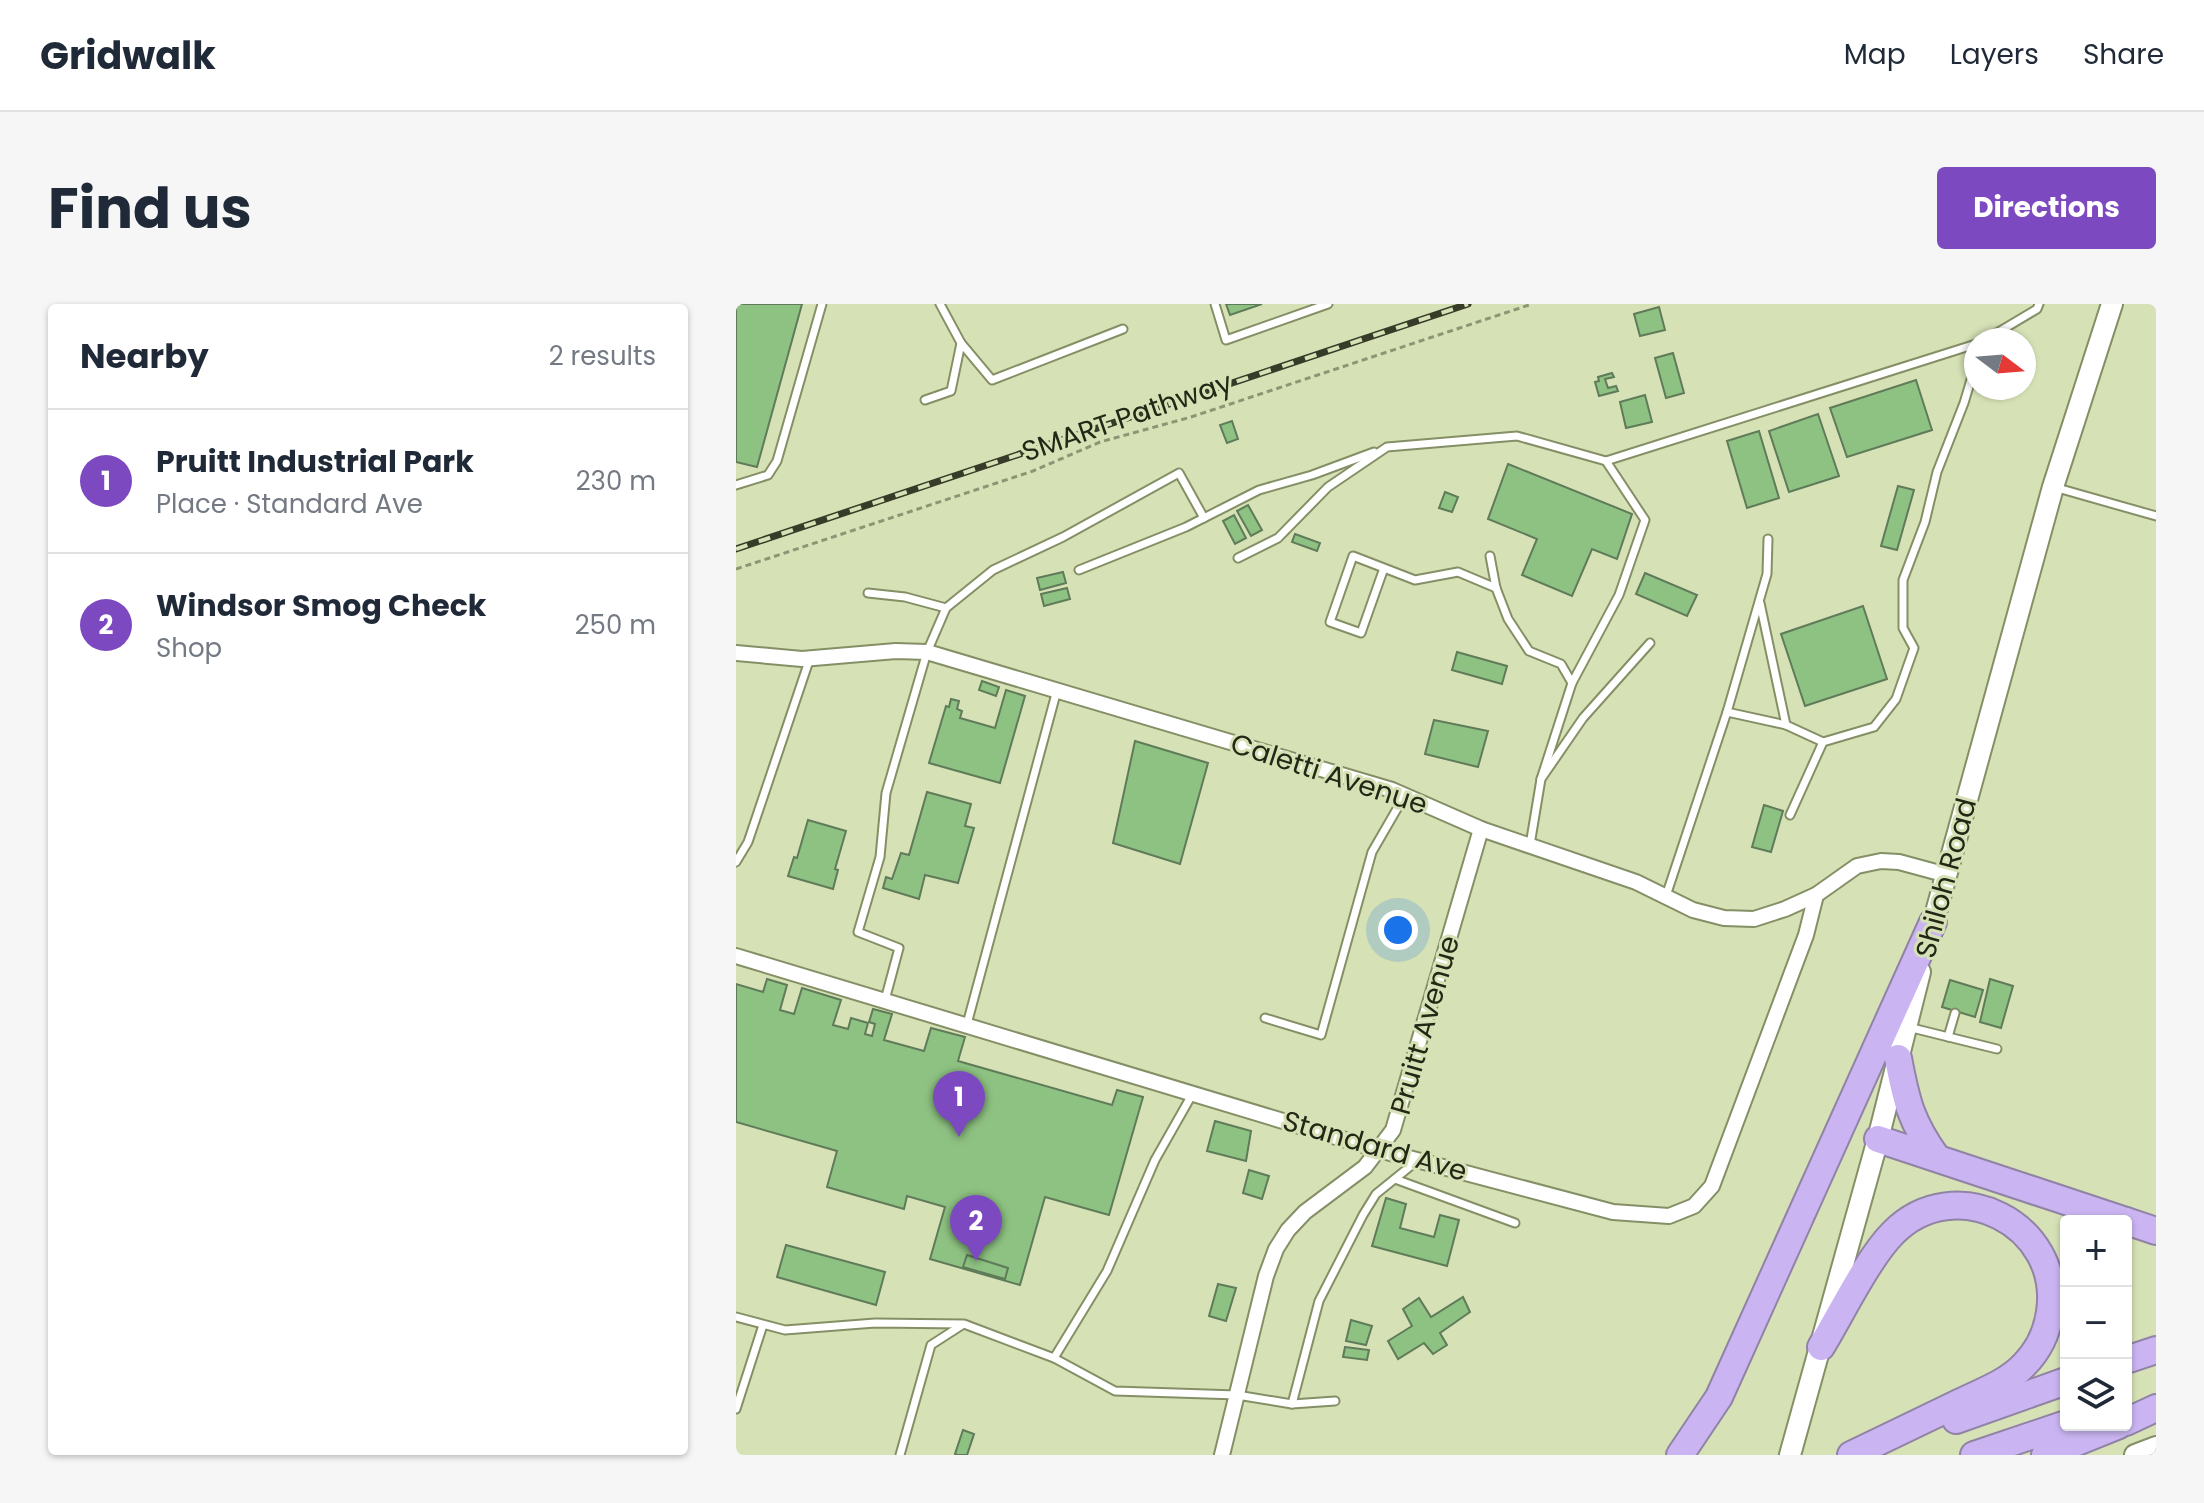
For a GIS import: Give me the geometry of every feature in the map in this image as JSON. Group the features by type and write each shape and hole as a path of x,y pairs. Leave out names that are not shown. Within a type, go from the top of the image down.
{"highway":[{"path":"1680,1455 1719,1397 1933,922"},
{"path":"1898,1058 1906,1104 1921,1135 1937,1158"},
{"path":"1878,1139 2108,1215"},
{"path":"1821,1347 1892,1234 1929,1211 1965,1206 2006,1219 2036,1245 2050,1276 2052,1293 2046,1331 2024,1365 1997,1384 1851,1455"},
{"path":"2132,1223 2156,1231"},
{"path":"2129,1359 2156,1350"},
{"path":"1857,1455 2060,1383"},
{"path":"2132,1401 2156,1393"},
{"path":"2132,1419 2156,1408"},
{"path":"1974,1455 2060,1426"},
{"path":"2045,1455 2104,1431"}],"main road":[{"name":"Shiloh Road","path":"1790,1455 2053,487 2112,304"},
{"path":"2135,1455 2156,1447"}],"street":[{"name":"Caletti Avenue","path":"738,656 810,658 896,651 927,652 1405,795 1481,829 1636,882 1693,910 1724,918 1754,919 1785,909 1816,895 1857,866 1881,861 1899,862 1947,875"},
{"name":"Pruitt Avenue","path":"1222,1455 1266,1276 1276,1249 1305,1212 1365,1167 1393,1130 1481,829"},
{"name":"Standard Ave","path":"736,956 1379,1150 1613,1212 1669,1216 1694,1206 1712,1186 1806,935 1816,895"}],"lane":[{"path":"736,485 768,475 777,461 822,304"},
{"path":"940,304 961,343 992,380 1123,329"},
{"path":"1215,304 1226,340 1328,304"},
{"path":"2005,328 2037,309 2039,304"},
{"path":"925,400 951,391 961,343"},
{"path":"1079,570 1204,518 1259,490 1312,475 1387,447 1517,436 1606,461 1964,348"},
{"path":"1727,712 1786,725 1823,742 1874,727 1896,699 1914,648 1903,628 1903,580 1925,522 1937,472 1965,400"},
{"path":"1238,558 1278,538 1328,487 1387,447"},
{"path":"1530,845 1541,779 1572,683 1619,595 1645,520 1606,461"},
{"path":"885,1000 899,948 858,932 880,857 886,793 927,652 946,608 993,570 1063,537 1179,473 1204,518"},
{"path":"2053,487 2156,516"},
{"path":"1666,896 1727,712 1767,574 1768,539"},
{"path":"1384,568 1361,633 1330,622 1353,556 1384,568 1415,580 1458,572 1496,588"},
{"path":"1490,556 1496,588 1508,619 1529,651 1561,664 1572,683"},
{"path":"868,593 905,597 946,608"},
{"path":"1759,601 1786,725"},
{"path":"1541,779 1583,718 1650,643"},
{"path":"736,862 748,842 810,658"},
{"path":"967,1024 1057,690"},
{"path":"1790,815 1823,742"},
{"path":"1265,1018 1321,1035 1372,852 1405,795"},
{"path":"1948,1037 1955,1013"},
{"path":"1906,1026 1997,1049"},
{"path":"1054,1358 1107,1271 1155,1160 1193,1093"},
{"path":"1292,1404 1319,1301 1363,1215 1376,1194 1418,1160"},
{"path":"1395,1179 1515,1223"},
{"path":"736,1317 785,1330 875,1323 964,1324 1054,1358 1115,1391 1237,1395 1292,1404 1335,1401"},
{"path":"900,1455 931,1345 964,1324"},
{"path":"736,1409 763,1325"}],"path":[{"name":"SMART Pathway","path":"736,569 1033,471 1100,442 1191,417 1532,304"}],"building":[{"path":"736,304 802,304 757,467 736,462"},
{"path":"1226,304 1262,304 1230,315"},
{"path":"1659,307 1665,330 1640,336 1634,314"},
{"path":"1673,353 1684,393 1666,398 1655,358"},
{"path":"1612,373 1614,377 1605,379 1608,388 1616,386 1618,391 1599,396 1595,382 1599,381 1598,377"},
{"path":"1916,380 1932,430 1847,457 1830,408"},
{"path":"1645,395 1652,422 1626,428 1620,402"},
{"path":"1818,414 1839,476 1789,492 1769,431"},
{"path":"1232,421 1238,439 1227,443 1220,425"},
{"path":"1759,431 1779,498 1747,508 1727,441"},
{"path":"1508,464 1632,514 1617,559 1592,549 1572,596 1522,575 1537,539 1488,519"},
{"path":"1898,486 1914,490 1897,550 1881,546"},
{"path":"1445,492 1458,497 1452,512 1439,508"},
{"path":"1248,505 1262,530 1251,536 1237,511"},
{"path":"1234,515 1246,538 1235,544 1223,521"},
{"path":"1295,534 1320,543 1317,551 1292,542"},
{"path":"1063,572 1066,583 1040,590 1037,578"},
{"path":"1645,573 1697,595 1687,616 1636,594"},
{"path":"1067,588 1070,599 1044,606 1041,594"},
{"path":"1863,606 1887,679 1805,706 1781,634"},
{"path":"1457,652 1507,666 1502,684 1452,670"},
{"path":"982,681 999,687 996,696 979,690"},
{"path":"1006,690 1025,696 1000,783 929,763 946,706 949,707 951,699 959,701 957,709 962,711 960,718 995,728"},
{"path":"1434,720 1488,731 1478,767 1425,754"},
{"path":"1135,741 1208,763 1180,864 1113,843"},
{"path":"927,792 971,804 965,826 974,828 958,883 925,875 919,899 883,888 886,877 892,879 901,853 909,855"},
{"path":"1764,805 1783,811 1771,852 1752,847"},
{"path":"808,820 846,831 835,869 838,870 833,889 788,876 794,857 797,858"},
{"path":"767,979 787,985 780,1010 794,1014 802,988 841,1000 833,1025 848,1029 851,1018 868,1023 865,1034 872,1036 875,1024 869,1022 873,1009 892,1014 884,1040 924,1051 931,1028 965,1037 958,1061 1112,1105 1117,1090 1143,1097 1109,1215 1045,1197 1020,1285 930,1259 945,1207 907,1196 904,1209 827,1187 837,1151 736,1122 736,984 763,992"},
{"path":"1990,979 2013,986 2001,1028 1980,1022"},
{"path":"1950,980 1983,990 1975,1017 1942,1007"},
{"path":"1215,1121 1251,1131 1246,1161 1207,1151"},
{"path":"1249,1170 1269,1176 1262,1199 1243,1193"},
{"path":"1386,1198 1406,1204 1400,1228 1434,1237 1440,1215 1459,1220 1447,1266 1372,1246"},
{"path":"786,1245 885,1272 876,1305 777,1277"},
{"path":"967,1255 1008,1268 1005,1279 963,1267"},
{"path":"1218,1284 1236,1288 1226,1321 1209,1316"},
{"path":"1463,1297 1470,1312 1440,1333 1447,1345 1433,1354 1424,1343 1398,1359 1388,1341 1412,1326 1403,1309 1419,1298 1431,1317"},
{"path":"1351,1320 1372,1326 1366,1345 1346,1341"},
{"path":"1345,1347 1369,1350 1367,1360 1343,1357"},
{"path":"963,1430 974,1434 967,1455 957,1455 955,1454"}],"railway":[{"path":"736,549 1468,304"}],"place":[{"name":"Pruitt Industrial Park","path":"959,1137"},
{"name":"Windsor Smog Check","path":"976,1261"}]}
